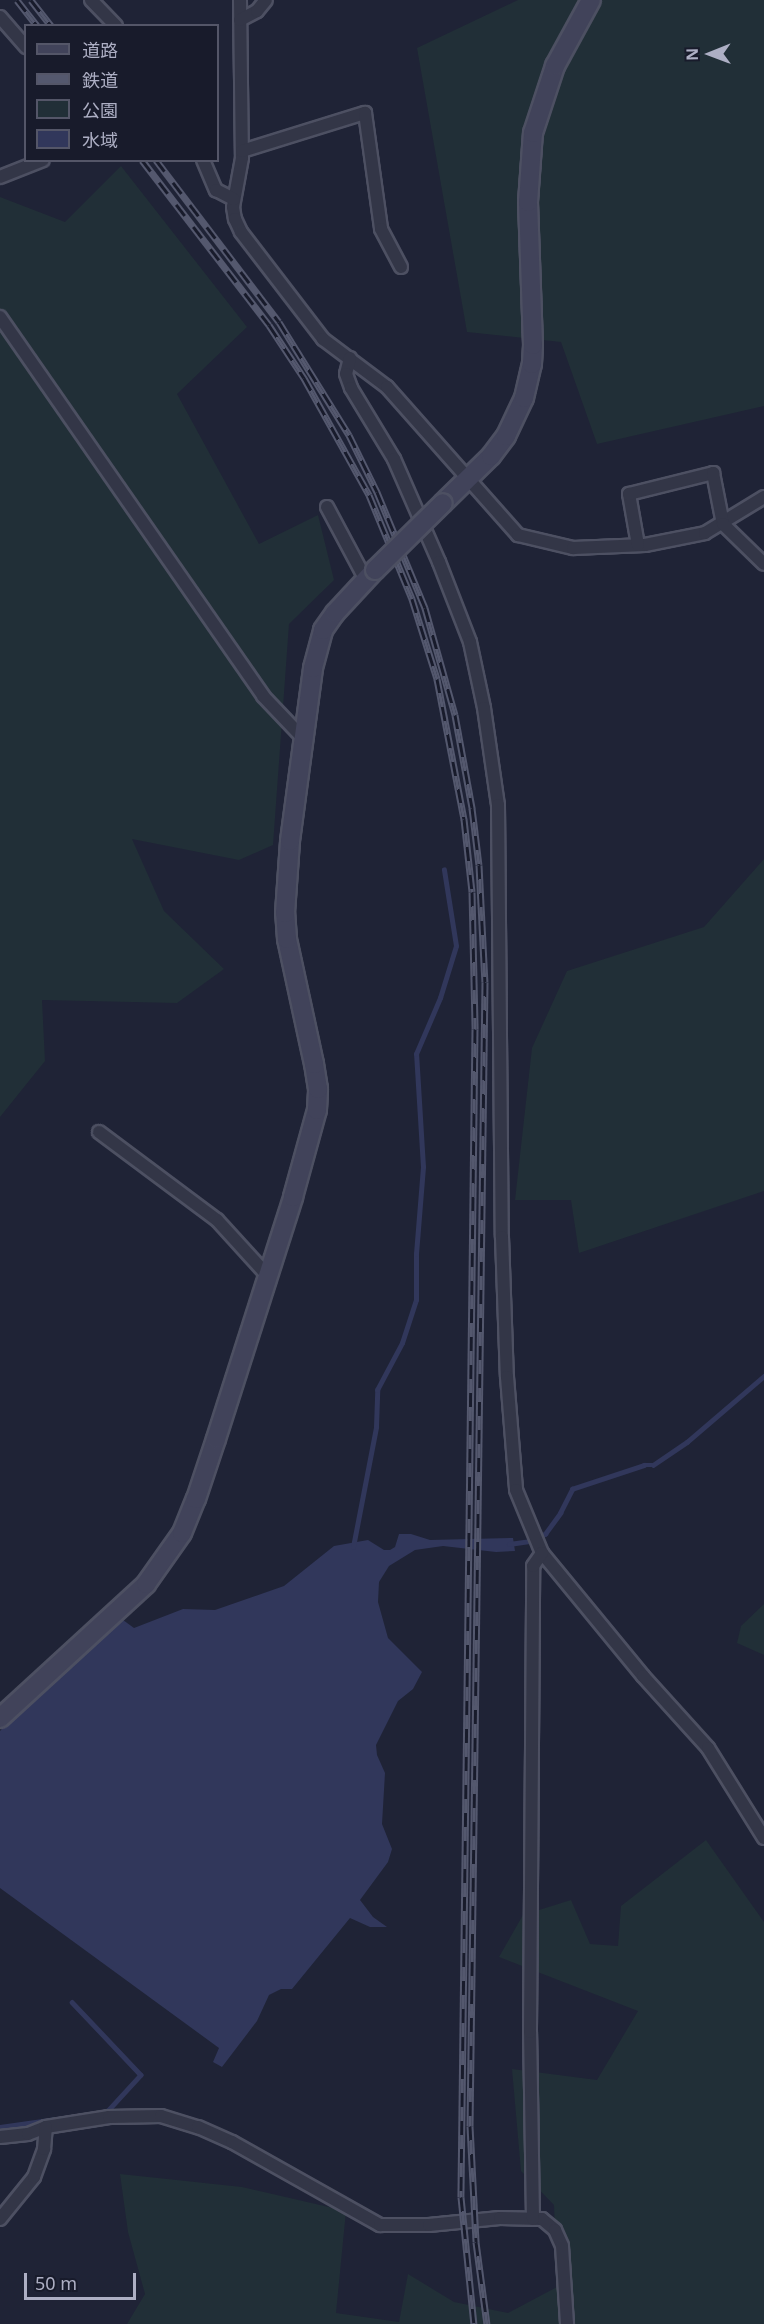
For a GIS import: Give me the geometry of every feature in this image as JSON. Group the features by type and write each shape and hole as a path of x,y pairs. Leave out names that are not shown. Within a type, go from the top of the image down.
{"street":[{"path":"91,0 114,24"},
{"path":"240,0 242,151 241,174 234,199 235,219 241,232 323,339 387,387 518,535 573,548 638,545 705,533 764,497"},
{"path":"240,20 257,11 266,0"},
{"path":"0,1718 146,1584 182,1533 196,1499 307,1152 316,1110 318,1089 314,1064 285,927 290,841 313,668 323,630 335,613 370,575 491,456 506,436 528,384 533,345 528,202 533,133 555,66 591,0"},
{"path":"0,17 24,45"},
{"path":"242,151 365,113 381,229 401,267"},
{"path":"0,177 38,162"},
{"path":"204,162 216,190 234,199"},
{"path":"0,317 263,696 304,739"},
{"path":"350,358 346,374 351,388 394,459 470,642 484,708 498,805 502,1238 507,1377 516,1490 526,1521 542,1553 644,1676 708,1748 764,1838"},
{"path":"638,545 629,494 713,473 723,524 764,564"},
{"path":"327,507 370,575"},
{"path":"99,1132 217,1220 268,1275"},
{"path":"533,2219 530,2032 533,1566 542,1553"},
{"path":"0,2137 28,2134 46,2127 109,2117 161,2116 198,2127 232,2142 380,2225 429,2225 500,2218 542,2219 555,2230 562,2246 567,2324"},
{"path":"0,2219 34,2177 44,2149 46,2127"}],"green space":[{"path":"518,0 764,0 764,406 597,444 561,342 467,332 417,48"},
{"path":"121,166 247,327 177,394 259,544 318,515 334,580 289,624 273,845 239,860 132,839 164,911 224,969 177,1003 42,1000 45,1061 0,1117 0,197 65,222"},
{"path":"764,859 764,1191 579,1253 571,1200 515,1200 532,1048 567,971 704,927"},
{"path":"764,1604 764,1655 737,1643 741,1626"},
{"path":"706,1840 764,1922 764,2324 127,2324 145,2294 128,2232 120,2174 242,2187 346,2211 336,2313 399,2322 408,2274 454,2302 508,2313 557,2287 554,2205 521,2171 512,2069 597,2080 638,2011 499,1957 523,1915 571,1900 590,1944 618,1946 621,1906"}],"water":[{"path":"399,1534 411,1534 430,1540 513,1538 515,1551 496,1552 443,1546 415,1550 389,1566 379,1582 378,1602 388,1638 422,1672 413,1689 398,1701 376,1745 377,1755 385,1773 382,1824 392,1849 388,1862 360,1900 373,1917 387,1927 370,1927 350,1918 292,1989 281,1989 269,1995 257,2021 222,2067 213,2062 219,2048 0,1888 0,1731 30,1700 123,1620 134,1628 183,1609 215,1610 284,1586 334,1546 368,1540 384,1550 390,1550 395,1547"}],"waterway":[{"path":"353,1547 376,1427 377,1390 402,1343 416,1300 416,1254 423,1167 416,1054 440,998 456,946 444,870"},
{"path":"509,1544 531,1541 545,1534 560,1513 572,1489 644,1465 653,1465 687,1442 764,1376"},
{"path":"72,2002 141,2075 108,2111 104,2112"},
{"path":"0,2127 84,2115"}],"railway":[{"path":"17,0 35,24"},
{"path":"31,0 49,24"},
{"path":"144,162 269,325 304,378 369,495 412,599 437,679 464,819 472,892 475,1029 461,2197 474,2324"},
{"path":"158,162 279,322 349,435 377,492 425,608 455,715 472,808 479,865 485,982 470,2126 476,2242 487,2324"}]}
